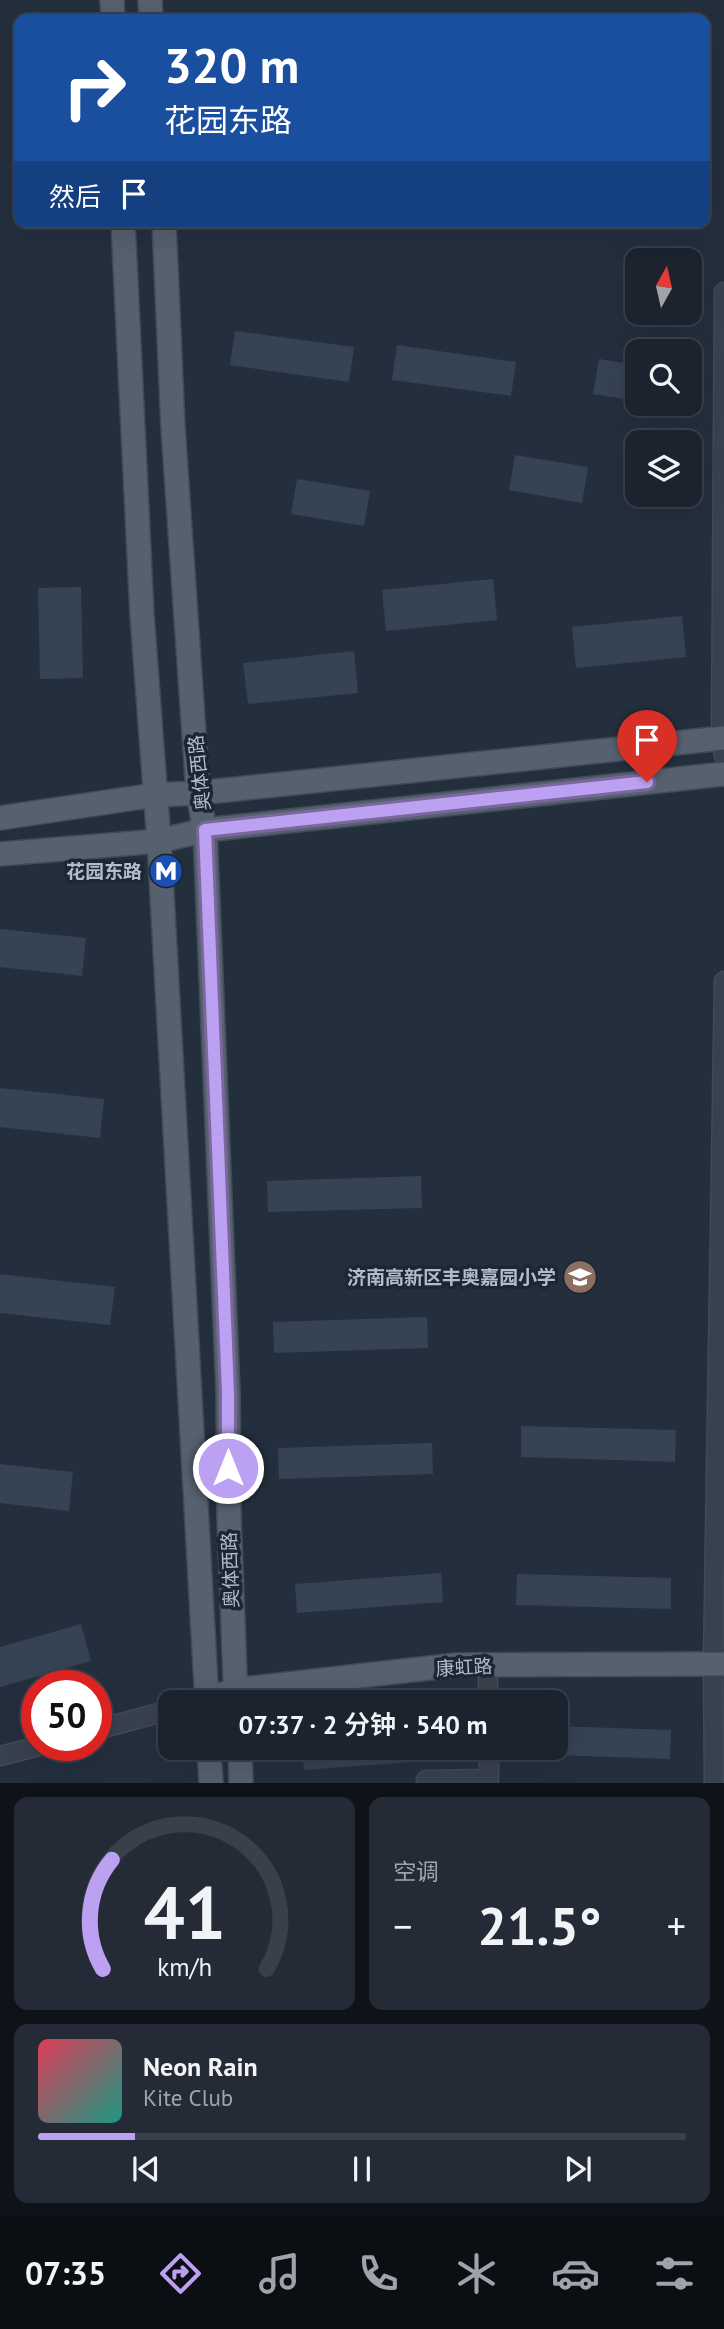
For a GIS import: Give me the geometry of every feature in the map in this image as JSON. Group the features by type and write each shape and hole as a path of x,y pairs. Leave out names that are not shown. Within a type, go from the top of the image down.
{"main road":[{"name":"奥体西路","path":"123,228 142,615 159,841 203,1690"},
{"name":"奥体西路","path":"164,228 173,427 198,793 205,830 228,1393 235,1690"},
{"path":"0,818 155,795 723,744"},
{"path":"0,853 159,841 205,830 724,774"},
{"name":"康虹路","path":"278,1690 456,1665 718,1664"},
{"path":"210,1760 211,1783"},
{"path":"241,1760 242,1783"}],"street":[{"path":"723,744 724,292"},
{"path":"714,1783 718,1664 724,981"},
{"path":"488,1665 488,1690"},
{"path":"112,1726 158,1713"},
{"path":"0,1756 21,1751"},
{"path":"426,1783 426,1780 489,1779 489,1760"}],"building":[{"path":"235,331 354,347 349,382 230,365"},
{"path":"397,345 516,362 511,396 392,380"},
{"path":"599,359 625,363 625,399 593,394"},
{"path":"515,455 588,467 582,503 509,490"},
{"path":"297,479 370,491 364,526 291,514"},
{"path":"493,579 497,620 386,631 382,590"},
{"path":"81,587 83,678 40,679 38,588"},
{"path":"682,616 686,657 576,668 572,627"},
{"path":"354,651 358,693 248,704 243,663"},
{"path":"0,929 86,938 82,976 0,967"},
{"path":"0,1088 104,1099 100,1138 0,1127"},
{"path":"421,1176 422,1208 268,1212 267,1181"},
{"path":"0,1274 115,1287 110,1325 0,1313"},
{"path":"427,1317 428,1348 274,1353 273,1322"},
{"path":"521,1426 676,1430 675,1462 521,1457"},
{"path":"432,1443 433,1474 279,1479 278,1448"},
{"path":"0,1464 73,1472 69,1511 0,1503"},
{"path":"441,1573 443,1602 297,1613 295,1584"},
{"path":"517,1574 671,1578 671,1609 516,1605"},
{"path":"81,1624 91,1661 60,1670 21,1670 21,1681 0,1687 0,1647"},
{"path":"568,1726 671,1730 670,1759 568,1756"},
{"path":"303,1760 437,1760 304,1770"}],"place":[{"name":"花园东路","path":"166,871"},
{"name":"济南高新区丰奥嘉园小学","path":"580,1277"}],"route":[{"path":"228,1468 228,1393 205,830 647,782"}]}
